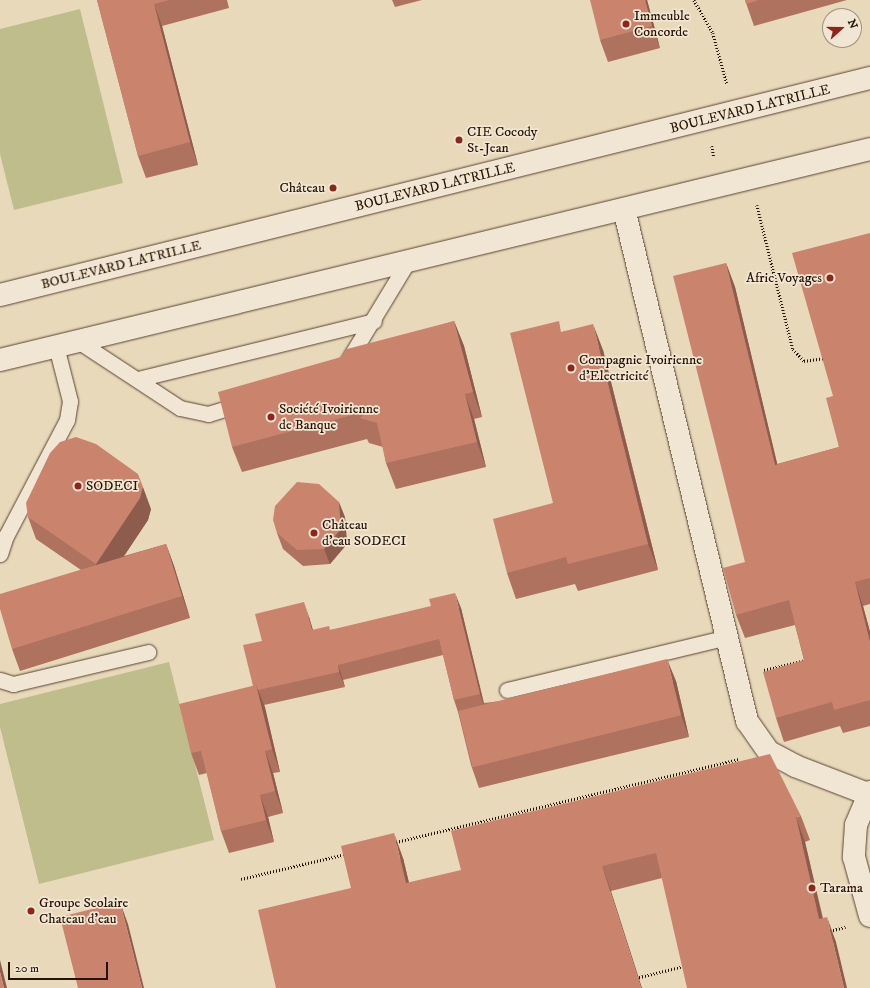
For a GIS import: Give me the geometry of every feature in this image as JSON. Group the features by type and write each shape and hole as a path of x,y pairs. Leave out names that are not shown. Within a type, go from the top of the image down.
{"main road":[{"name":"BOULEVARD LATRILLE","path":"0,295 870,78"},
{"path":"0,360 410,258 624,209 870,149"},
{"path":"624,209 747,721 769,752 795,766 869,793 856,825 854,857 870,916"}],"lane":[{"path":"335,373 345,366 374,321 410,258"},
{"path":"138,379 374,321"},
{"path":"78,341 180,408 208,414 259,399"},
{"path":"0,554 6,536 67,420 70,401 56,346"},
{"path":"508,690 727,637"},
{"path":"0,680 12,684 148,652"}],"path":[{"path":"694,0 713,33 726,83"},
{"path":"705,120 722,185"},
{"path":"751,178 792,350 804,361 834,356"},
{"path":"737,677 811,658"},
{"path":"389,844 769,752"},
{"path":"242,879 350,853"},
{"path":"824,932 847,927"},
{"path":"633,979 686,966"}],"shaded area":[{"path":"80,9 123,183 14,210 0,154 0,29"},
{"path":"169,662 214,840 39,884 0,727 0,704"}],"building":[{"path":"97,0 169,0 154,4 190,142 138,156"},
{"path":"590,0 645,0 652,26 600,40"},
{"path":"745,0 759,0 746,4"},
{"path":"870,233 870,578 855,582 870,642 870,700 834,710 832,702 776,718 763,672 804,660 789,600 736,615 723,568 745,562 673,276 726,263 775,465 839,447 826,398 833,396 792,253"},
{"path":"454,321 473,392 465,394 477,442 386,463 377,423 360,418 367,411 232,447 218,392 341,357 347,349"},
{"path":"559,321 561,332 593,324 648,544 568,564 566,557 507,573 493,519 553,503 510,333"},
{"path":"76,437 96,444 138,474 143,487 140,498 96,564 28,517 26,503 50,453 60,442"},
{"name":"Château d'eau SODECI","path":"297,482 319,484 339,502 341,529 324,549 297,550 277,533 273,520 275,506"},
{"path":"166,544 182,596 12,649 0,609 0,594"},
{"path":"455,593 480,694 454,700 439,639 338,665 339,672 258,690 256,685 253,686 243,645 262,641 255,614 304,602 312,630 329,626 330,630 431,606 429,599"},
{"path":"667,659 681,715 472,767 458,711"},
{"path":"256,685 272,749 265,751 275,791 260,795 266,820 221,831 201,751 191,753 179,704"},
{"path":"770,754 801,816 796,817 819,919 827,917 844,988 687,988 656,853 602,866 641,988 276,988 258,910 351,888 341,846 394,833 406,883 461,870 451,831"},
{"path":"120,902 142,988 78,988 60,917"},
{"path":"0,972 4,988 0,988"}],"place":[{"name":"Immeuble Concorde","path":"626,24"},
{"name":"CIE Cocody St-Jean","path":"459,140"},
{"name":"Château","path":"333,188"},
{"name":"Afric Voyages","path":"830,278"},
{"name":"Compagnie Ivoirienne d'Electricité","path":"571,368"},
{"name":"Société Ivoirienne de Banque","path":"271,417"},
{"name":"SODECI","path":"78,486"},
{"name":"Château d'eau SODECI","path":"314,533"},
{"name":"Tarama","path":"812,888"},
{"name":"Groupe Scolaire Chateau d'eau","path":"31,911"}]}
